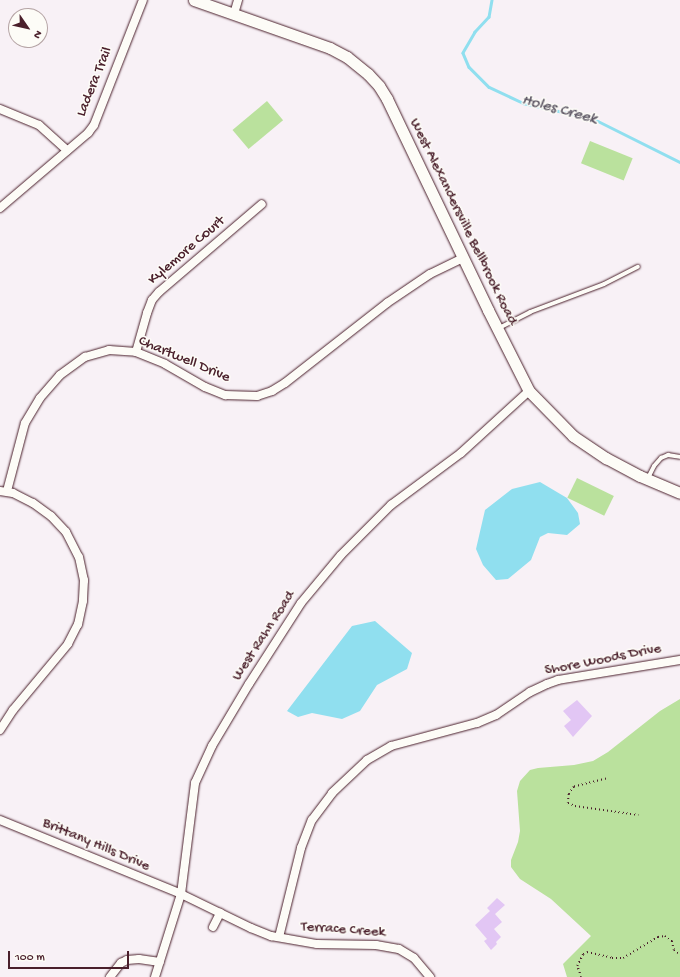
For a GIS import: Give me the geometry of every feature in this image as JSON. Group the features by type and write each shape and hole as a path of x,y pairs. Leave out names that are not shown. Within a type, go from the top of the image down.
{"main road":[{"name":"West Alexandersville Bellbrook Road","path":"194,0 330,48 347,57 380,86 462,258 529,391 573,436 606,458 648,480 680,493"}],"street":[{"name":"Ladera Trail","path":"0,208 88,132 98,117 143,0"},
{"path":"234,14 238,0"},
{"path":"0,109 39,125 67,150"},
{"name":"Kylemore Court","path":"136,352 152,300 159,292 262,204"},
{"name":"Chartwell Drive","path":"4,491 25,423 40,398 60,375 86,358 109,350 136,352 165,364 205,387 225,395 257,396 272,391 285,383 387,303 430,274 462,258"},
{"name":"West Rahn Road","path":"155,977 181,894 192,798 200,769 212,746 301,603 342,555 391,505 461,453 529,391"},
{"path":"0,730 13,710 68,644 78,624 83,601 84,580 79,557 66,532 50,516 33,503 4,491"},
{"name":"Shore Woods Drive","path":"279,937 301,848 312,820 332,793 367,760 391,746 477,723 496,715 530,692 558,680 680,660"},
{"name":"Brittany Hills Drive","path":"0,820 181,894"},
{"name":"Terrace Creek","path":"181,894 251,928 279,937 317,944 376,945 394,947 406,952 414,958 430,977"},
{"path":"213,927 220,913"},
{"path":"110,977 121,964 127,960 139,959 160,962"}],"lane":[{"path":"497,329 530,312 604,284 638,267"},
{"path":"648,480 654,466 661,458 668,455 680,457"}],"path":[{"path":"606,779 574,787 569,794 568,803 575,806 638,814"},
{"path":"581,977 577,966 583,954 587,952 612,958 623,958 661,936 669,938 672,941 674,950 680,954"}],"green space":[{"path":"267,101 283,120 249,149 233,130"},
{"path":"590,141 633,158 624,180 581,163"},
{"path":"577,478 614,496 604,516 567,498"},
{"path":"680,699 680,977 567,977 563,964 591,936 551,899 520,879 511,867 511,860 518,842 520,831 517,791 520,781 530,770 574,765 593,761 608,752 660,711"}],"water":[{"path":"540,482 567,498 578,513 580,524 567,535 548,533 540,537 531,560 508,579 496,580 483,565 476,549 485,510 512,489"},
{"path":"375,621 412,653 407,669 377,685 360,711 342,719 312,713 298,717 287,711 352,626"}],"building":[{"path":"577,700 592,716 573,737 564,726 571,720 563,711"},
{"path":"497,898 505,905 495,914 502,922 494,929 501,937 491,950 484,941 487,939 475,925 490,911 487,908"}],"waterway":[{"name":"Holes Creek","path":"492,0 489,17 475,32 463,53 469,67 489,87 523,103 594,119 680,162"}]}
